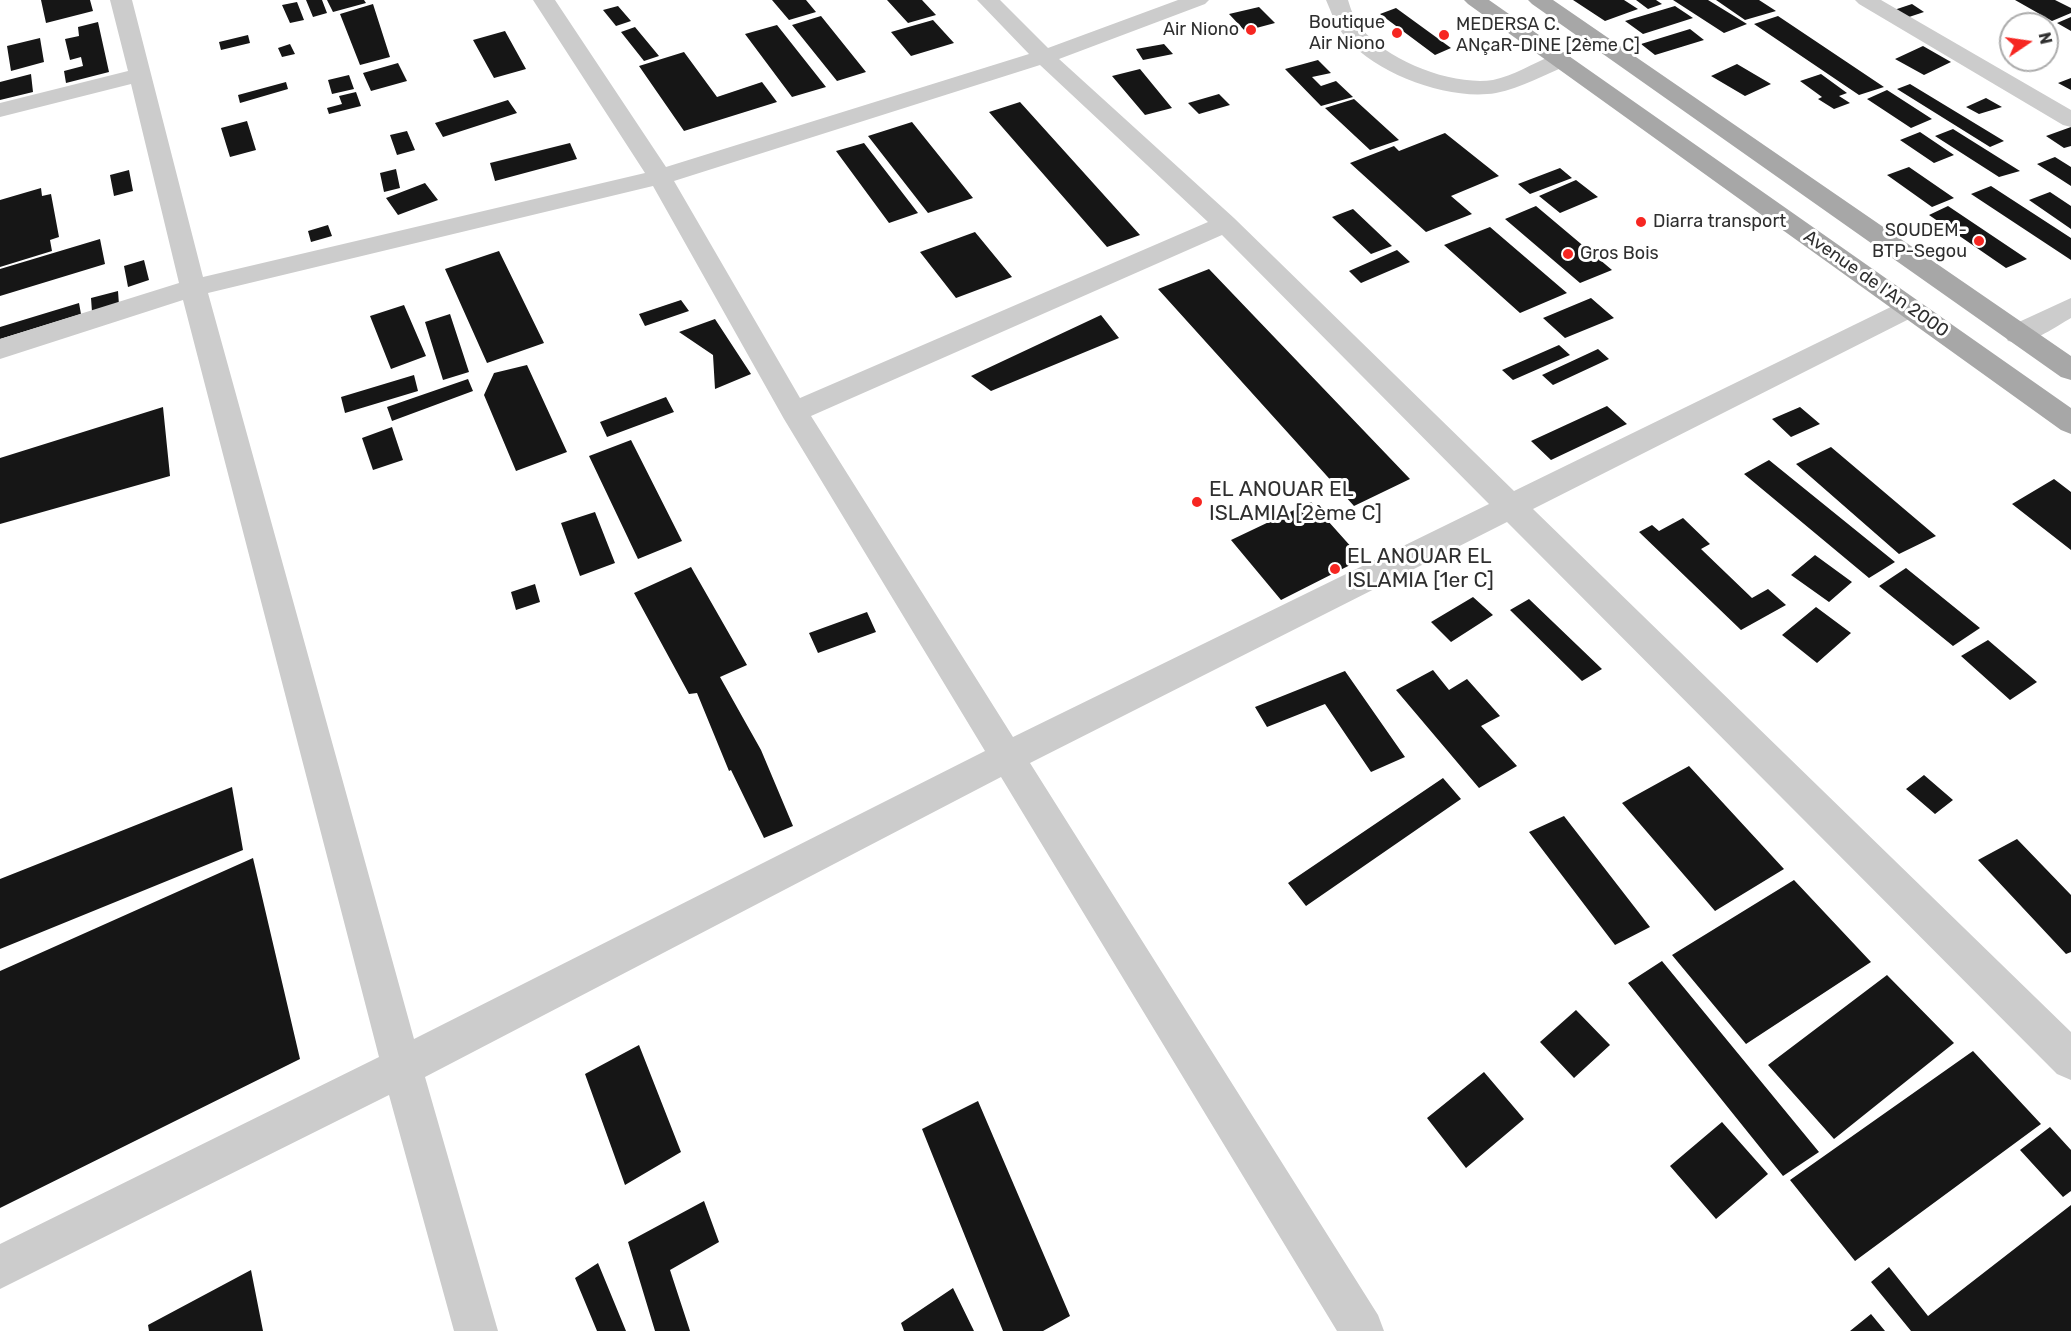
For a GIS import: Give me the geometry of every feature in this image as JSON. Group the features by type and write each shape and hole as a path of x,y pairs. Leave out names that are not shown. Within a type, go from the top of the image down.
{"main road":[{"name":"Avenue de l'An 2000","path":"1476,0 2071,423"},
{"name":"Avenue de l'An 2000","path":"1539,0 2071,370"}],"street":[{"path":"121,0 193,288 402,1067 476,1331"},
{"path":"544,0 660,177 794,412 1362,1331"},
{"path":"988,0 1044,57 1225,224 2071,1060"},
{"path":"0,349 193,288 660,177 1044,57 1198,0"},
{"path":"1337,0 1345,19 1359,39 1396,65 1435,80 1467,88 1496,86 1561,60"},
{"path":"1866,0 2071,120"},
{"path":"0,110 140,75"},
{"path":"794,412 1225,224"},
{"path":"2018,333 2071,307"},
{"path":"0,1267 402,1067 1007,757 1910,308"}],"building":[{"path":"41,0 90,0 93,11 46,23"},
{"path":"306,0 322,0 327,13 313,17"},
{"path":"327,0 364,0 366,3 333,12"},
{"path":"772,0 806,0 816,12 789,20"},
{"path":"887,0 922,0 936,15 908,23"},
{"path":"1573,0 1624,0 1638,9 1605,21"},
{"path":"1636,0 1656,0 1662,4 1648,9"},
{"path":"1673,0 1708,0 1747,24 1724,33"},
{"path":"1716,0 1759,0 1776,11 1745,20"},
{"path":"2015,0 2055,0 2071,8 2071,13 2059,18 2059,12 2036,12"},
{"path":"297,2 304,20 290,23 282,5"},
{"path":"373,4 390,57 360,65 340,14"},
{"path":"1912,4 1924,12 1906,18 1894,10"},
{"path":"618,6 631,21 616,26 603,10"},
{"path":"1675,6 1693,18 1643,34 1625,21"},
{"path":"1259,7 1275,23 1245,31 1229,14"},
{"path":"1396,8 1451,48 1435,55 1380,14"},
{"path":"821,16 866,72 837,81 792,25"},
{"path":"1778,16 1884,87 1859,95 1754,24"},
{"path":"2071,17 2071,31 2059,24"},
{"path":"933,20 954,43 911,56 891,32"},
{"path":"98,22 109,72 66,83 64,71 83,66 81,57 70,60 65,39 79,36 78,27"},
{"path":"777,25 826,87 792,97 745,34"},
{"path":"635,27 659,56 644,61 621,32"},
{"path":"1690,29 1704,40 1655,55 1641,44"},
{"path":"505,31 526,69 494,78 473,40"},
{"path":"248,35 250,43 221,50 219,42"},
{"path":"40,38 44,62 11,71 7,46"},
{"path":"290,44 295,54 282,57 278,48"},
{"path":"1164,44 1173,54 1143,60 1136,49"},
{"path":"1923,46 1951,62 1924,75 1895,59"},
{"path":"684,52 717,97 762,82 777,102 684,131 639,66"},
{"path":"1318,60 1331,73 1312,77 1321,86 1336,81 1353,97 1321,106 1285,69"},
{"path":"398,63 407,81 371,91 363,73"},
{"path":"1737,64 1771,84 1745,96 1711,76"},
{"path":"1140,69 1172,108 1145,115 1112,76"},
{"path":"31,74 33,92 0,100 0,82"},
{"path":"1821,74 1847,93 1839,96 1850,103 1834,109 1818,99 1822,97 1800,81"},
{"path":"349,75 354,89 332,94 328,80"},
{"path":"2071,78 2071,90 2058,83"},
{"path":"286,82 288,89 240,103 238,95"},
{"path":"1910,84 2004,141 1990,147 1897,89"},
{"path":"1887,90 1932,119 1911,128 1867,99"},
{"path":"356,92 361,106 329,114 327,108 342,104 339,96"},
{"path":"1219,94 1230,105 1199,114 1188,103"},
{"path":"1986,98 2002,107 1979,114 1966,107"},
{"path":"1354,99 1399,140 1370,150 1325,108"},
{"path":"508,100 517,113 443,137 435,123"},
{"path":"1020,102 1140,235 1107,247 989,112"},
{"path":"247,121 256,150 230,157 221,128"},
{"path":"912,122 973,198 928,213 868,136"},
{"path":"2071,127 2071,146 2064,148 2046,136"},
{"path":"1953,129 2020,171 1999,177 1935,136"},
{"path":"407,131 415,150 397,155 390,135"},
{"path":"1920,132 1954,155 1934,163 1900,140"},
{"path":"1445,133 1499,176 1451,196 1472,214 1426,232 1350,163 1394,146 1399,151"},
{"path":"570,143 577,159 495,181 490,163"},
{"path":"864,143 918,213 889,223 836,151"},
{"path":"2055,157 2071,167 2071,186 2037,164"},
{"path":"1909,167 1954,198 1932,207 1887,175"},
{"path":"1560,168 1572,178 1530,194 1518,184"},
{"path":"396,169 400,188 384,192 380,173"},
{"path":"129,170 133,191 114,196 110,175"},
{"path":"1576,180 1598,197 1560,213 1539,196"},
{"path":"425,183 438,200 398,215 386,198"},
{"path":"1991,186 2071,238 2071,260 1971,194"},
{"path":"41,188 42,196 51,194 59,237 50,240 52,251 0,267 0,200"},
{"path":"2050,192 2071,206 2071,229 2029,200"},
{"path":"1536,206 1612,270 1580,283 1505,219"},
{"path":"1948,206 2027,259 2006,268 1929,215"},
{"path":"1353,209 1392,246 1371,254 1332,217"},
{"path":"328,225 332,236 311,242 308,231"},
{"path":"1490,227 1567,293 1520,313 1444,245"},
{"path":"975,232 1012,277 956,298 920,252"},
{"path":"100,239 105,264 0,296 0,269"},
{"path":"1397,250 1410,262 1361,283 1349,271"},
{"path":"499,251 544,343 487,363 445,269"},
{"path":"144,260 149,280 128,287 124,266"},
{"path":"1209,269 1410,479 1354,506 1158,289"},
{"path":"118,291 119,305 92,312 91,298"},
{"path":"1591,298 1614,318 1565,338 1543,318"},
{"path":"681,300 689,311 645,326 639,314"},
{"path":"79,303 81,314 0,339 0,327"},
{"path":"404,305 426,356 391,369 370,316"},
{"path":"450,314 469,372 443,380 425,322"},
{"path":"1101,315 1119,338 991,391 971,376"},
{"path":"715,319 751,374 715,389 713,355 679,332"},
{"path":"1559,345 1570,355 1513,380 1502,370"},
{"path":"1598,349 1609,359 1553,385 1542,375"},
{"path":"527,365 567,452 516,471 484,395 494,373"},
{"path":"414,375 418,391 345,413 341,397"},
{"path":"468,379 473,391 392,421 387,407"},
{"path":"666,397 674,412 607,437 600,422"},
{"path":"1607,406 1627,424 1551,460 1531,441"},
{"path":"163,407 170,476 0,524 0,458"},
{"path":"1800,407 1820,424 1791,437 1772,419"},
{"path":"392,427 403,460 373,470 362,438"},
{"path":"631,440 682,541 638,559 589,456"},
{"path":"1831,447 1936,536 1899,554 1796,464"},
{"path":"1769,460 1895,562 1869,578 1744,474"},
{"path":"2054,479 2071,492 2071,550 2012,504"},
{"path":"1311,502 1362,559 1281,600 1231,540"},
{"path":"595,512 615,563 580,576 561,523"},
{"path":"1683,518 1710,544 1701,549 1752,598 1768,589 1786,605 1741,630 1639,532 1652,525 1659,531"},
{"path":"1815,555 1852,582 1829,602 1791,575"},
{"path":"691,567 747,665 720,677 761,750 793,826 764,838 731,770 729,771 697,693 689,694 634,593"},
{"path":"1906,568 1980,628 1953,646 1879,586"},
{"path":"535,584 540,602 516,610 511,592"},
{"path":"1473,597 1493,615 1451,642 1431,622"},
{"path":"1529,599 1602,669 1582,681 1510,610"},
{"path":"1816,607 1851,633 1817,663 1782,635"},
{"path":"867,612 876,632 818,653 809,633"},
{"path":"1988,640 2037,682 2010,700 1961,656"},
{"path":"1433,670 1449,690 1467,679 1500,716 1481,726 1517,766 1479,788 1396,690"},
{"path":"1345,671 1405,757 1371,772 1325,704 1267,727 1255,707"},
{"path":"1689,766 1784,869 1715,911 1622,803"},
{"path":"1924,775 1953,800 1935,814 1906,789"},
{"path":"1443,778 1461,799 1306,906 1288,883"},
{"path":"232,787 243,850 0,949 0,879"},
{"path":"1564,816 1650,927 1615,945 1529,832"},
{"path":"2017,839 2071,895 2071,952 2066,954 1978,860"},
{"path":"253,858 300,1059 0,1208 0,971"},
{"path":"1794,880 1871,962 1746,1044 1672,955"},
{"path":"1662,961 1819,1152 1783,1176 1628,983"},
{"path":"1887,975 1954,1043 1834,1139 1768,1065"},
{"path":"1576,1010 1610,1045 1574,1078 1540,1042"},
{"path":"639,1045 681,1152 625,1185 585,1074"},
{"path":"1973,1051 2041,1124 1855,1261 1790,1180"},
{"path":"1484,1072 1524,1119 1466,1168 1427,1118"},
{"path":"978,1101 1070,1316 1043,1331 1003,1331 922,1129"},
{"path":"1722,1122 1768,1174 1716,1219 1670,1166"},
{"path":"2050,1127 2071,1150 2071,1191 2063,1197 2020,1150"},
{"path":"704,1201 719,1242 670,1270 690,1331 655,1331 628,1242"},
{"path":"2071,1205 2071,1331 1911,1331 1871,1282 1889,1267 1928,1316"},
{"path":"598,1263 626,1331 597,1331 575,1278"},
{"path":"251,1270 263,1331 149,1331 148,1325"},
{"path":"953,1288 974,1331 904,1331 901,1323"},
{"path":"1871,1314 1885,1331 1850,1331"}],"place":[{"name":"Air Niono","path":"1251,30"},
{"name":"Boutique Air Niono","path":"1397,33"},
{"name":"MEDERSA C. ANçaR-DINE [2ème C]","path":"1444,35"},
{"name":"Diarra transport","path":"1641,222"},
{"name":"SOUDEM- BTP-Segou","path":"1979,241"},
{"name":"Gros Bois","path":"1568,254"},
{"name":"EL ANOUAR EL ISLAMIA [2ème C]","path":"1197,502"},
{"name":"EL ANOUAR EL ISLAMIA [1er C]","path":"1335,569"}]}
